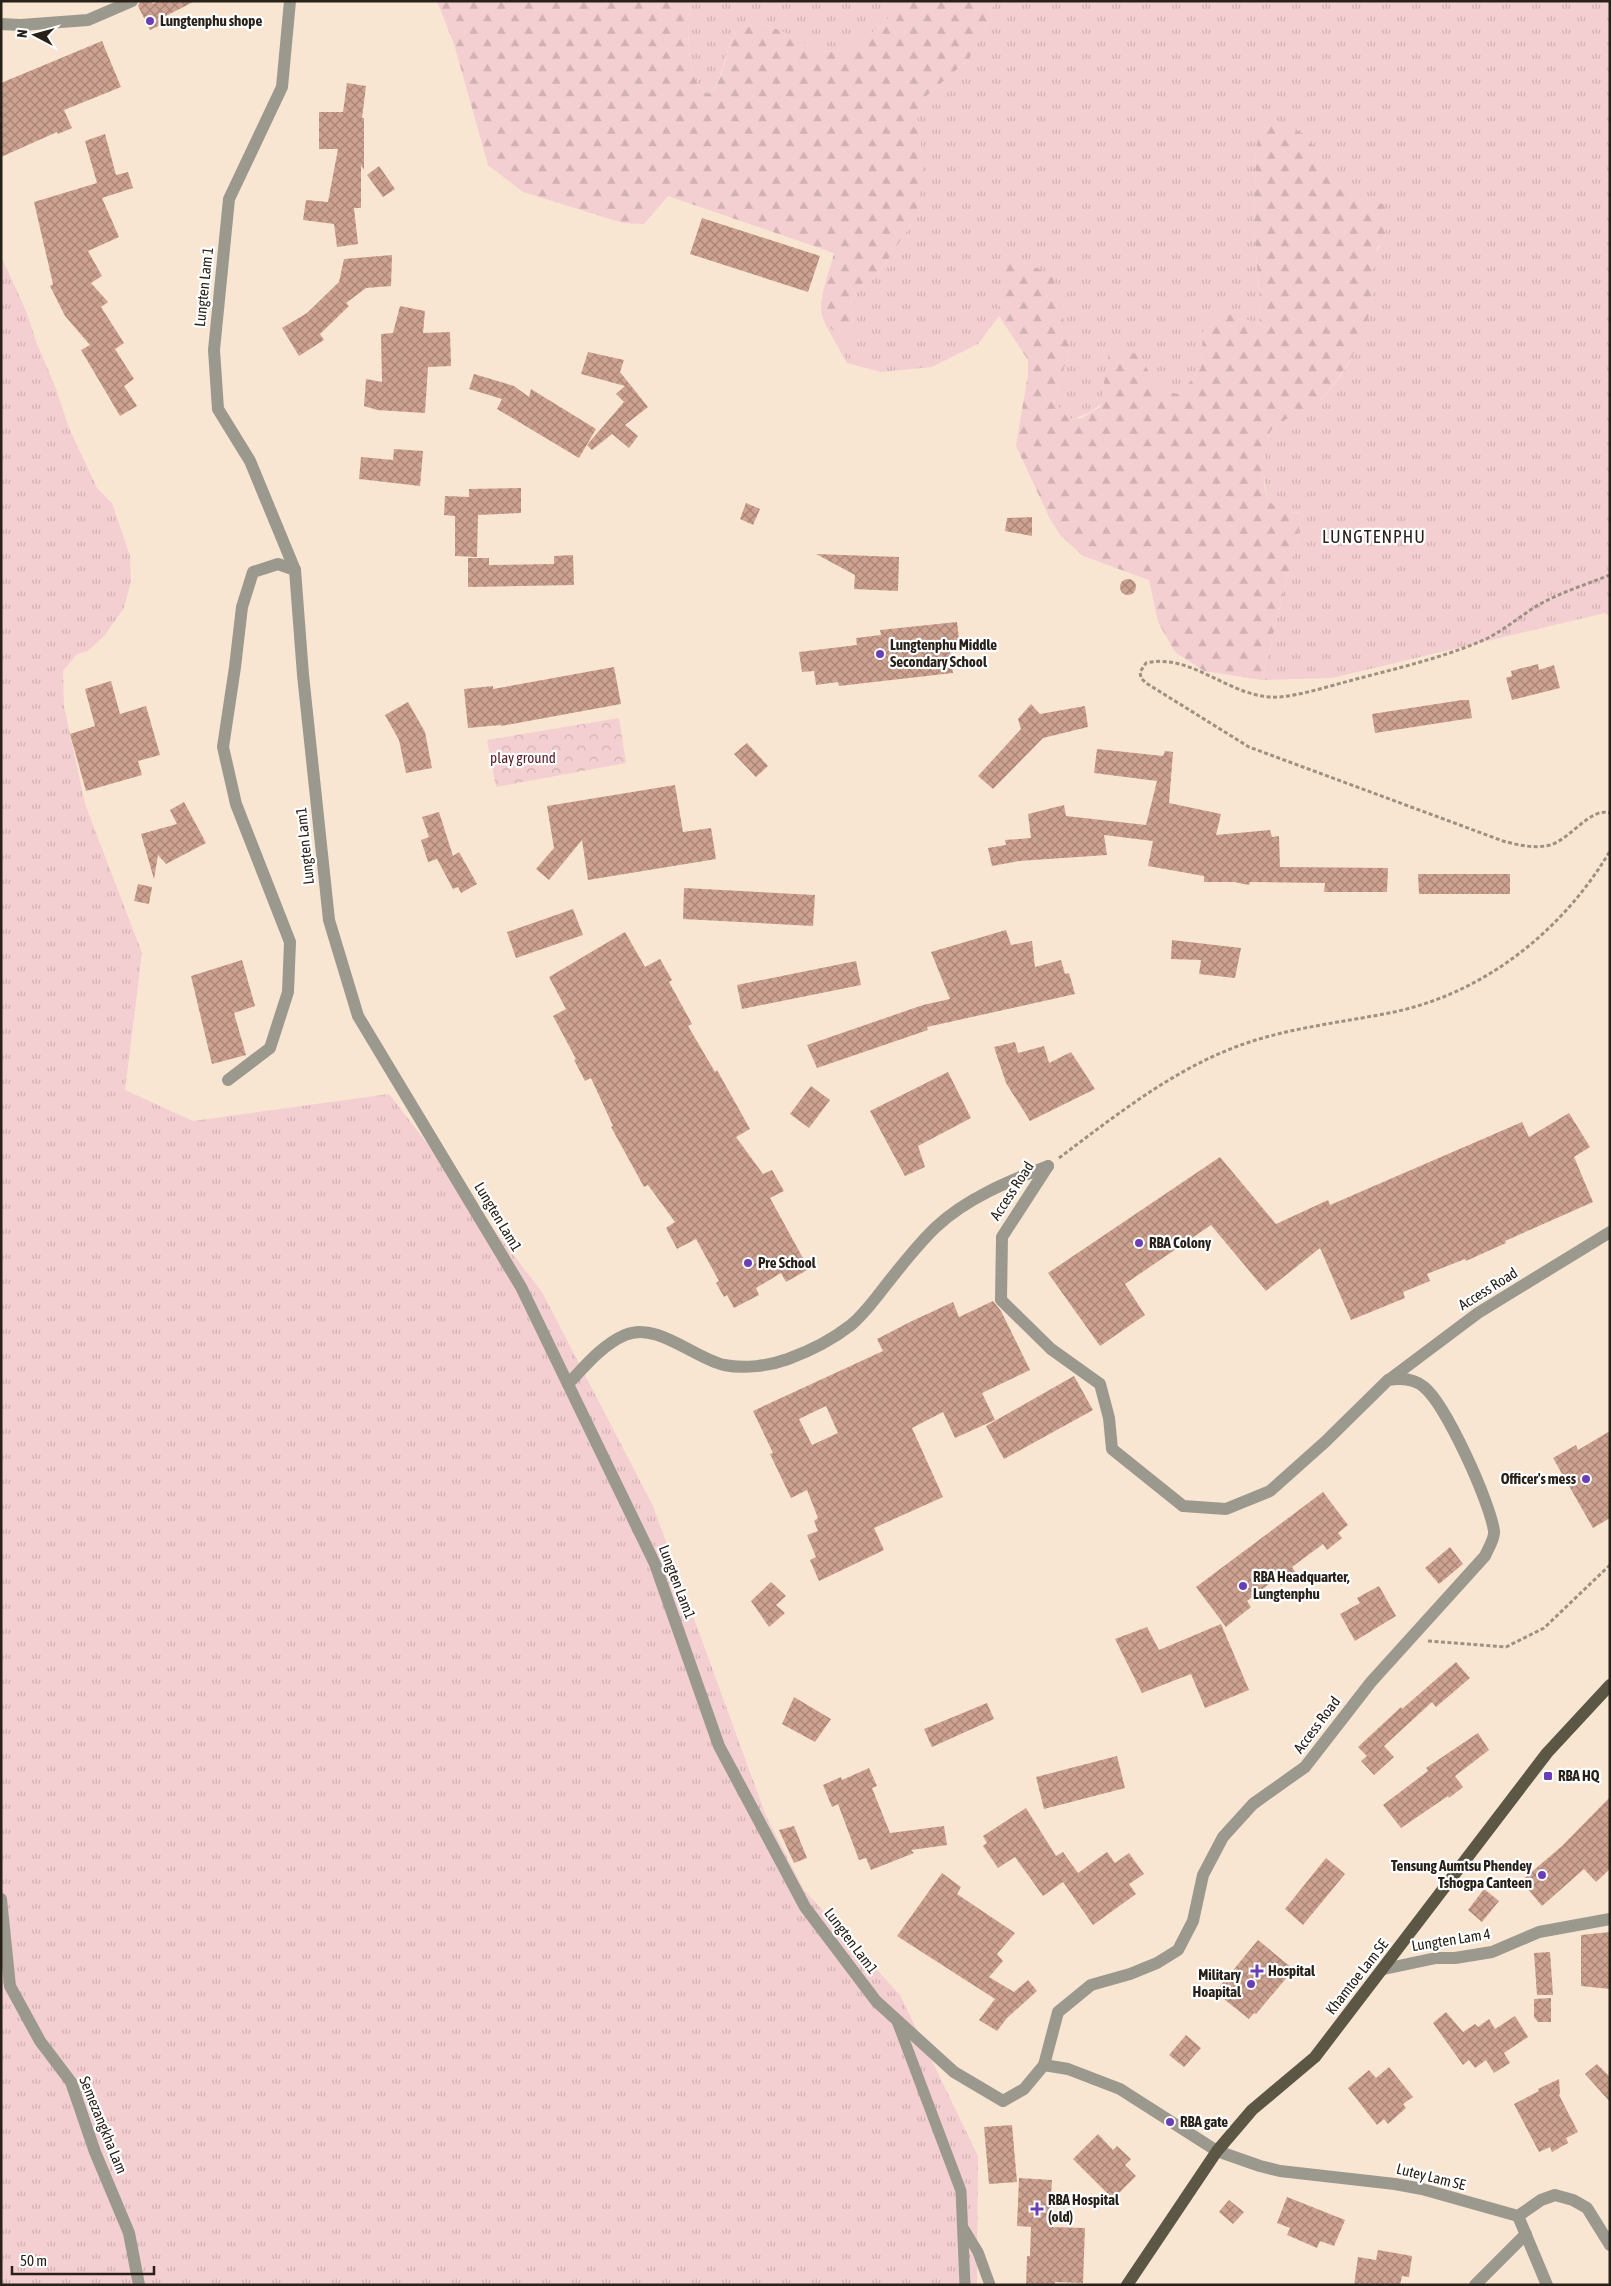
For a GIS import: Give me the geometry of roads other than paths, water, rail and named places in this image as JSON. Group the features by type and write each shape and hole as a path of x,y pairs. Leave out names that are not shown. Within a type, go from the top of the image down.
{"main road":[{"name":"Khamtoe Lam SE","path":"1127,2285 1217,2151 1252,2110 1315,2057 1548,1752 1610,1685"}],"street":[{"path":"1,24 21,25 88,20 132,1"},
{"name":"Lungten Lam 1","path":"290,1 282,87 229,199 214,350 218,409 250,461 295,570"},
{"path":"228,1080 270,1048 288,992 290,942 236,804 223,747 242,607 254,572 278,564 295,570"},
{"name":"Lungten Lam1","path":"295,570 303,675 329,920 358,1016 521,1287 655,1564 719,1746 805,1907 876,2001 954,2072 1003,2102 1024,2089 1044,2065"},
{"name":"Access Road","path":"568,1384 606,1346 626,1334 638,1332 652,1332 724,1364 747,1366 770,1364 808,1351 852,1324 937,1226 972,1200 1011,1180 1048,1166 1002,1237 1001,1300 1051,1349 1100,1384 1108,1418 1112,1449 1183,1506 1226,1510 1270,1491 1326,1442 1388,1380 1478,1313 1610,1232"},
{"name":"Access Road","path":"1044,2065 1058,2012 1091,1985 1130,1974 1157,1963 1178,1950 1193,1921 1203,1875 1222,1837 1253,1804 1305,1767 1371,1682 1486,1556 1494,1533 1485,1496 1439,1404 1423,1386 1401,1377 1388,1380"},
{"name":"Semezangkha Lam","path":"1,1899 10,1986 40,2041 71,2082 95,2152 129,2233 140,2285"},
{"name":"Lungten Lam 4","path":"1384,1969 1436,1958 1455,1958 1492,1952 1539,1932 1610,1919"},
{"path":"1044,2065 1068,2069 1120,2090 1217,2151"},
{"name":"Lutey Lam SE","path":"1217,2151 1280,2171 1395,2184 1422,2189 1518,2216"},
{"path":"1547,2285 1518,2216 1540,2200 1555,2195 1573,2200 1587,2208 1610,2245"},
{"path":"1475,2285 1526,2234"}],"lane":[{"path":"897,2021 961,2191 965,2285"},
{"path":"963,2227 978,2252 990,2285"}],"place":[{"name":"Lungtenphu shope","path":"150,21"},
{"name":"Lungtenphu Middle Secondary School","path":"880,654"},
{"name":"RBA Colony","path":"1139,1243"},
{"name":"Pre School","path":"748,1263"},
{"name":"Officer's mess","path":"1586,1479"},
{"name":"RBA Headquarter, Lungtenphu","path":"1243,1586"},
{"name":"RBA HQ","path":"1548,1776"},
{"name":"Tensung Aumtsu Phendey Tshogpa Canteen","path":"1542,1875"},
{"name":"Hospital","path":"1257,1971"},
{"name":"Military Hoapital","path":"1251,1984"},
{"name":"RBA gate","path":"1170,2122"},
{"name":"RBA Hospital (old)","path":"1037,2209"}],"district":[{"name":"LUNGTENPHU","path":"1374,537"}],"park label":[{"name":"play ground","path":"523,758"}]}
